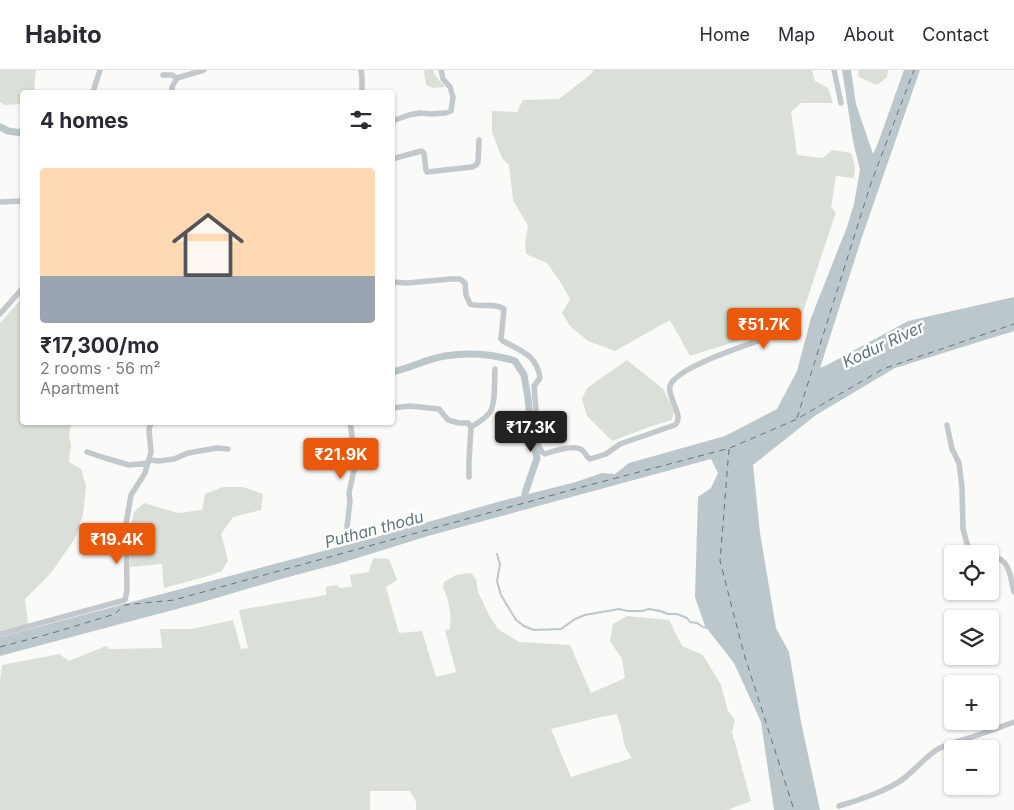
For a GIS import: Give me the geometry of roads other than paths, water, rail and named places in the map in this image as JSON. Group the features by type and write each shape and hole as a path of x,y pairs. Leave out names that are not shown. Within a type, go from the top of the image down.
{"street":[{"path":"94,90 100,70"},
{"path":"163,75 177,78 204,70"},
{"path":"361,70 362,90"},
{"path":"395,120 420,112 431,114 451,111 453,97 450,87 443,80 441,70"},
{"path":"834,70 841,103"},
{"path":"172,90 177,78"},
{"path":"395,158 421,151 423,152 427,172 472,167 478,162 480,140"},
{"path":"0,202 20,200"},
{"path":"395,282 460,279 465,283 466,295 470,304 475,306 500,306 504,309 502,341 527,354 539,370 540,378 534,386 540,446 545,454 576,447 582,449 590,459 606,454 620,444 675,425 679,417 669,391 670,383 676,376 702,361 793,329"},
{"path":"0,314 20,291"},
{"path":"471,426 482,420 491,411 495,369"},
{"path":"395,408 410,406 438,408 448,420 468,423 471,426"},
{"path":"0,634 124,603 127,590 126,524 132,495 149,462 151,452 150,425"},
{"path":"340,544 348,540 349,493 356,457 351,425"},
{"path":"947,425 952,449 959,463 963,529 967,545"},
{"path":"469,477 468,461 471,426"},
{"path":"87,452 129,464 174,459 217,448 228,449"},
{"path":"999,559 1008,568 1014,592"},
{"path":"840,806 857,801 902,780 930,754 940,748 1014,722"}],"water":[{"name":"Kodur River","path":"842,70 851,70 856,104 873,154 904,70 920,70 862,237 820,368 908,321 1014,297 1014,331 895,368 816,415 753,465 760,533 776,628 789,652 801,722 820,810 774,810 761,722 734,663 705,626 695,597 698,497 711,488 718,473 711,459 428,536 203,602 0,656 0,637 376,537 501,501 576,482 602,473 615,474 629,463 725,436 777,409 797,371 811,318 847,227 854,204 860,170 853,141"}],"waterway":[{"path":"0,127 8,131 20,133"},
{"path":"395,371 432,359 463,354 481,354 515,361 524,375 531,431 537,458 525,493 524,503"},
{"path":"497,554 500,564 497,581 501,595 516,620 534,630 561,629 575,619 585,615 619,609 628,611 649,609 668,614 677,614 687,618 690,622 709,628"}],"water label":[{"name":"Puthan thodu","path":"374,529"}]}
